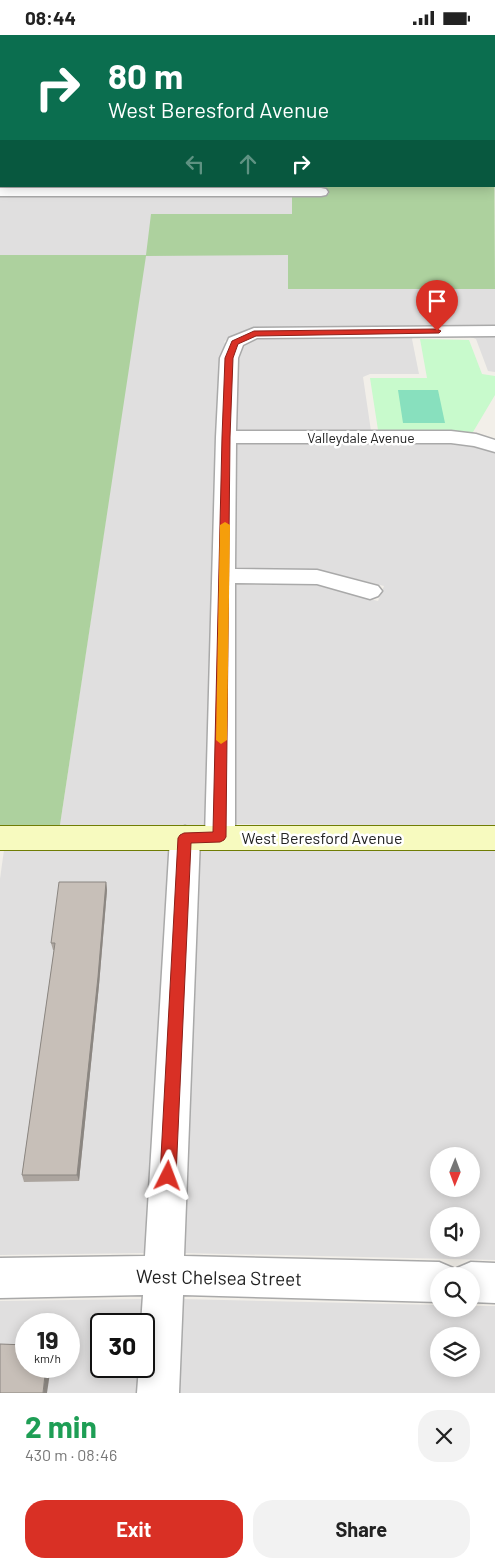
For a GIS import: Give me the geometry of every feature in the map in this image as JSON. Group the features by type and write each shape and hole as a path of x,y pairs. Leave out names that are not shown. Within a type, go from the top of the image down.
{"street":[{"path":"0,193 205,190 322,192"},
{"path":"220,837 226,437 229,358 235,342 254,333 495,331"},
{"name":"Valleydale Avenue","path":"226,437 451,437 476,440 495,446"},
{"path":"225,576 317,577 370,591"},
{"name":"West Beresford Avenue","path":"0,838 495,838"},
{"path":"158,1393 184,838"},
{"name":"West Chelsea Street","path":"0,1278 163,1275 430,1282"},
{"path":"480,1282 495,1283"}],"shaded area":[{"path":"0,196 292,196 292,214 152,214 288,255 288,289 495,289 495,326 254,329 229,337 224,342 226,344 221,358 206,825 60,825 139,297 14,256 0,255"},
{"path":"414,336 412,339 419,374 370,374 363,377 371,431 236,431 238,359 243,345 258,338"},
{"path":"468,336 495,336 495,372 488,371 476,339"},
{"path":"236,443 451,443 474,446 495,452 495,826 233,824 236,585 316,585 378,601 384,586 317,569 236,569"},
{"path":"4,850 170,851 146,1253 0,1255 0,879"},
{"path":"198,850 495,851 495,1260 183,1253"},
{"path":"143,1299 142,1313 90,1313 90,1378 139,1378 138,1393 0,1393 0,1301"},
{"path":"181,1299 430,1305 430,1317 480,1317 480,1306 495,1306 495,1393 178,1393"}],"green space":[{"path":"292,187 495,187 495,289 288,289 288,255 146,256 60,825 0,825 0,255 146,255 151,214 292,214 292,196 329,194 327,189 292,190"},
{"path":"420,339 469,340 482,374 495,376 495,395 473,432 378,430 370,378 427,378"},
{"path":"398,390 438,390 445,423 403,423"}],"building":[{"path":"59,882 106,882 77,1175 22,1175 55,943 51,943"},
{"path":"0,1344 15,1345 15,1378 45,1378 43,1393 0,1393"}],"slow traffic":[{"path":"221,740 225,525"}],"route":[{"path":"168,1176 184,838 220,837 226,437 229,358 235,342 254,333 437,331"}]}
